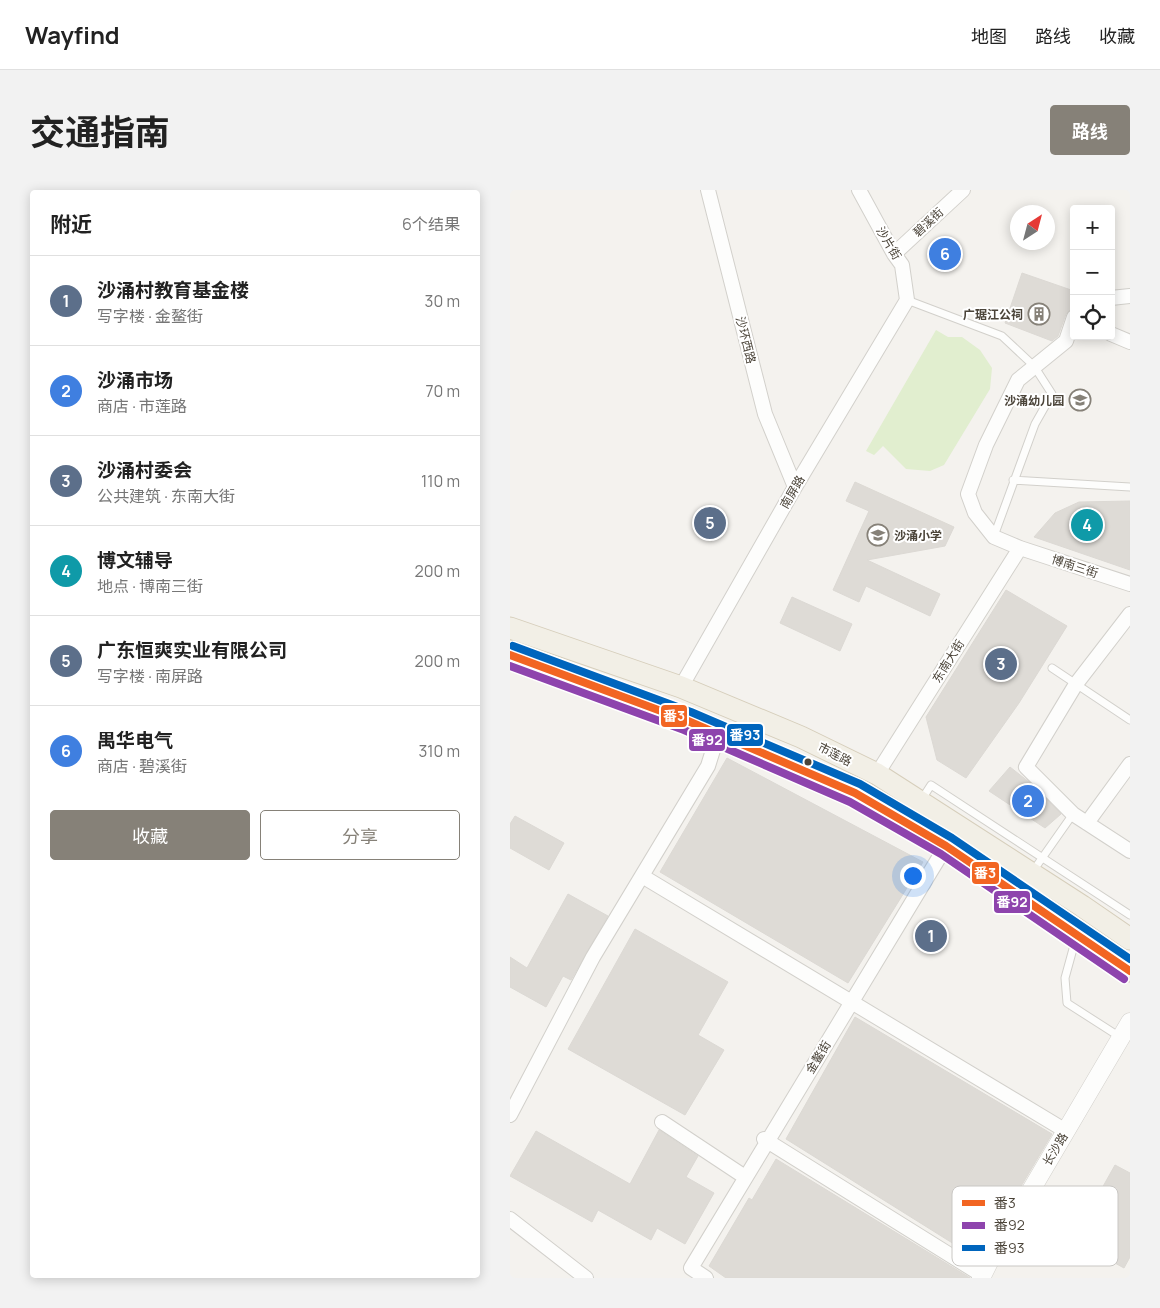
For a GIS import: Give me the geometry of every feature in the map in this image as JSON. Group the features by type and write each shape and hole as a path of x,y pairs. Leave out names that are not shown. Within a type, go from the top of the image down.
{"main road":[{"name":"市莲路","path":"510,628 681,686 801,737 877,774 1032,873 1130,939"},
{"path":"510,655 688,721 855,794 946,846 1130,971"}],"street":[{"name":"沙环西路","path":"708,190 765,414 795,487"},
{"name":"沙片街","path":"860,190 894,254 902,264 907,300"},
{"name":"碧溪街","path":"894,254 963,190"},
{"path":"1115,298 1130,296"},
{"name":"南屏路","path":"681,686 795,487 907,300"},
{"path":"994,537 974,513 968,494 986,444 1018,380 1066,341 1070,328"},
{"path":"1115,336 1130,342"},
{"name":"博南三街","path":"994,537 1020,548 1130,584"},
{"name":"东南大街","path":"877,774 1020,548"},
{"path":"510,1115 593,957 708,766 718,734"},
{"path":"1073,814 1130,852"},
{"name":"金鳌街","path":"706,1278 691,1268 946,846"},
{"path":"642,876 1066,1130"},
{"name":"长沙路","path":"1033,1186 1130,1022"},
{"path":"662,1122 746,1177"},
{"path":"764,1139 952,1258"},
{"path":"510,1220 586,1278"},
{"path":"965,1266 981,1276"}],"lane":[{"path":"907,300 1002,336 1034,366 1052,394 1035,424 1013,480 994,537"},
{"path":"1013,480 1130,487"},
{"path":"1130,614 1076,684 1026,767 1073,814 1130,852"},
{"path":"1052,668 1130,720"},
{"path":"1087,823 1130,764"},
{"path":"921,802 931,785 1130,915"},
{"path":"1032,873 1073,814"},
{"path":"1077,935 1065,978 1067,1003 1121,1038"}],"green space":[{"path":"936,330 948,337 962,337 980,350 992,368 990,389 944,465 930,471 906,469 883,446 874,455 866,451"}],"building":[{"name":"广琚江公祠","path":"1022,273 1070,290 1070,311 1066,314 1058,336 1052,341 1005,323"},
{"path":"855,482 954,527 945,546 867,560 940,594 930,616 866,586 859,602 833,590 869,511 846,501"},
{"path":"1130,501 1130,570 1034,537 1055,513 1079,502"},
{"path":"709,506 727,516 712,541 693,530"},
{"path":"1006,590 1067,626 1019,703 966,778 937,760 926,717"},
{"path":"792,597 852,624 840,651 780,623"},
{"path":"727,758 923,862 848,983 660,872"},
{"path":"1010,767 1029,782 1061,814 1045,828 989,791"},
{"path":"515,816 564,843 549,870 510,848 510,824"},
{"path":"568,894 608,916 571,980 563,976 546,1007 510,987 510,957 527,968"},
{"path":"635,929 728,982 698,1035 724,1050 685,1115 568,1049"},
{"path":"855,1017 1052,1134 1021,1186 952,1186 952,1243 786,1139"},
{"path":"659,1130 698,1156 686,1177 714,1193 685,1244 657,1228 651,1240 598,1210 592,1222 510,1176 536,1131 630,1184"},
{"path":"776,1159 970,1278 726,1278 709,1266 749,1198 752,1200"},
{"path":"1115,1165 1130,1173 1130,1257 1124,1268 1118,1265 1118,1186 1103,1186"}],"transit line":[{"name":"番93","path":"513,646 691,712 860,784 952,838 1130,959"},
{"name":"番3","path":"510,655 688,721 855,793 946,846 1130,971"},
{"name":"番92","path":"510,666 684,730 850,802 941,854 1124,979"}],"place":[{"name":"禺华电气","path":"945,254"},
{"name":"广琚江公祠","path":"1039,314"},
{"name":"沙涌幼儿园","path":"1080,400"},
{"name":"广东恒爽实业有限公司","path":"710,523"},
{"name":"博文辅导","path":"1087,525"},
{"name":"沙涌小学","path":"878,535"},
{"name":"沙涌村委会","path":"1001,664"},
{"name":"沙涌市场","path":"1028,801"},
{"name":"沙涌村教育基金楼","path":"931,936"}]}
